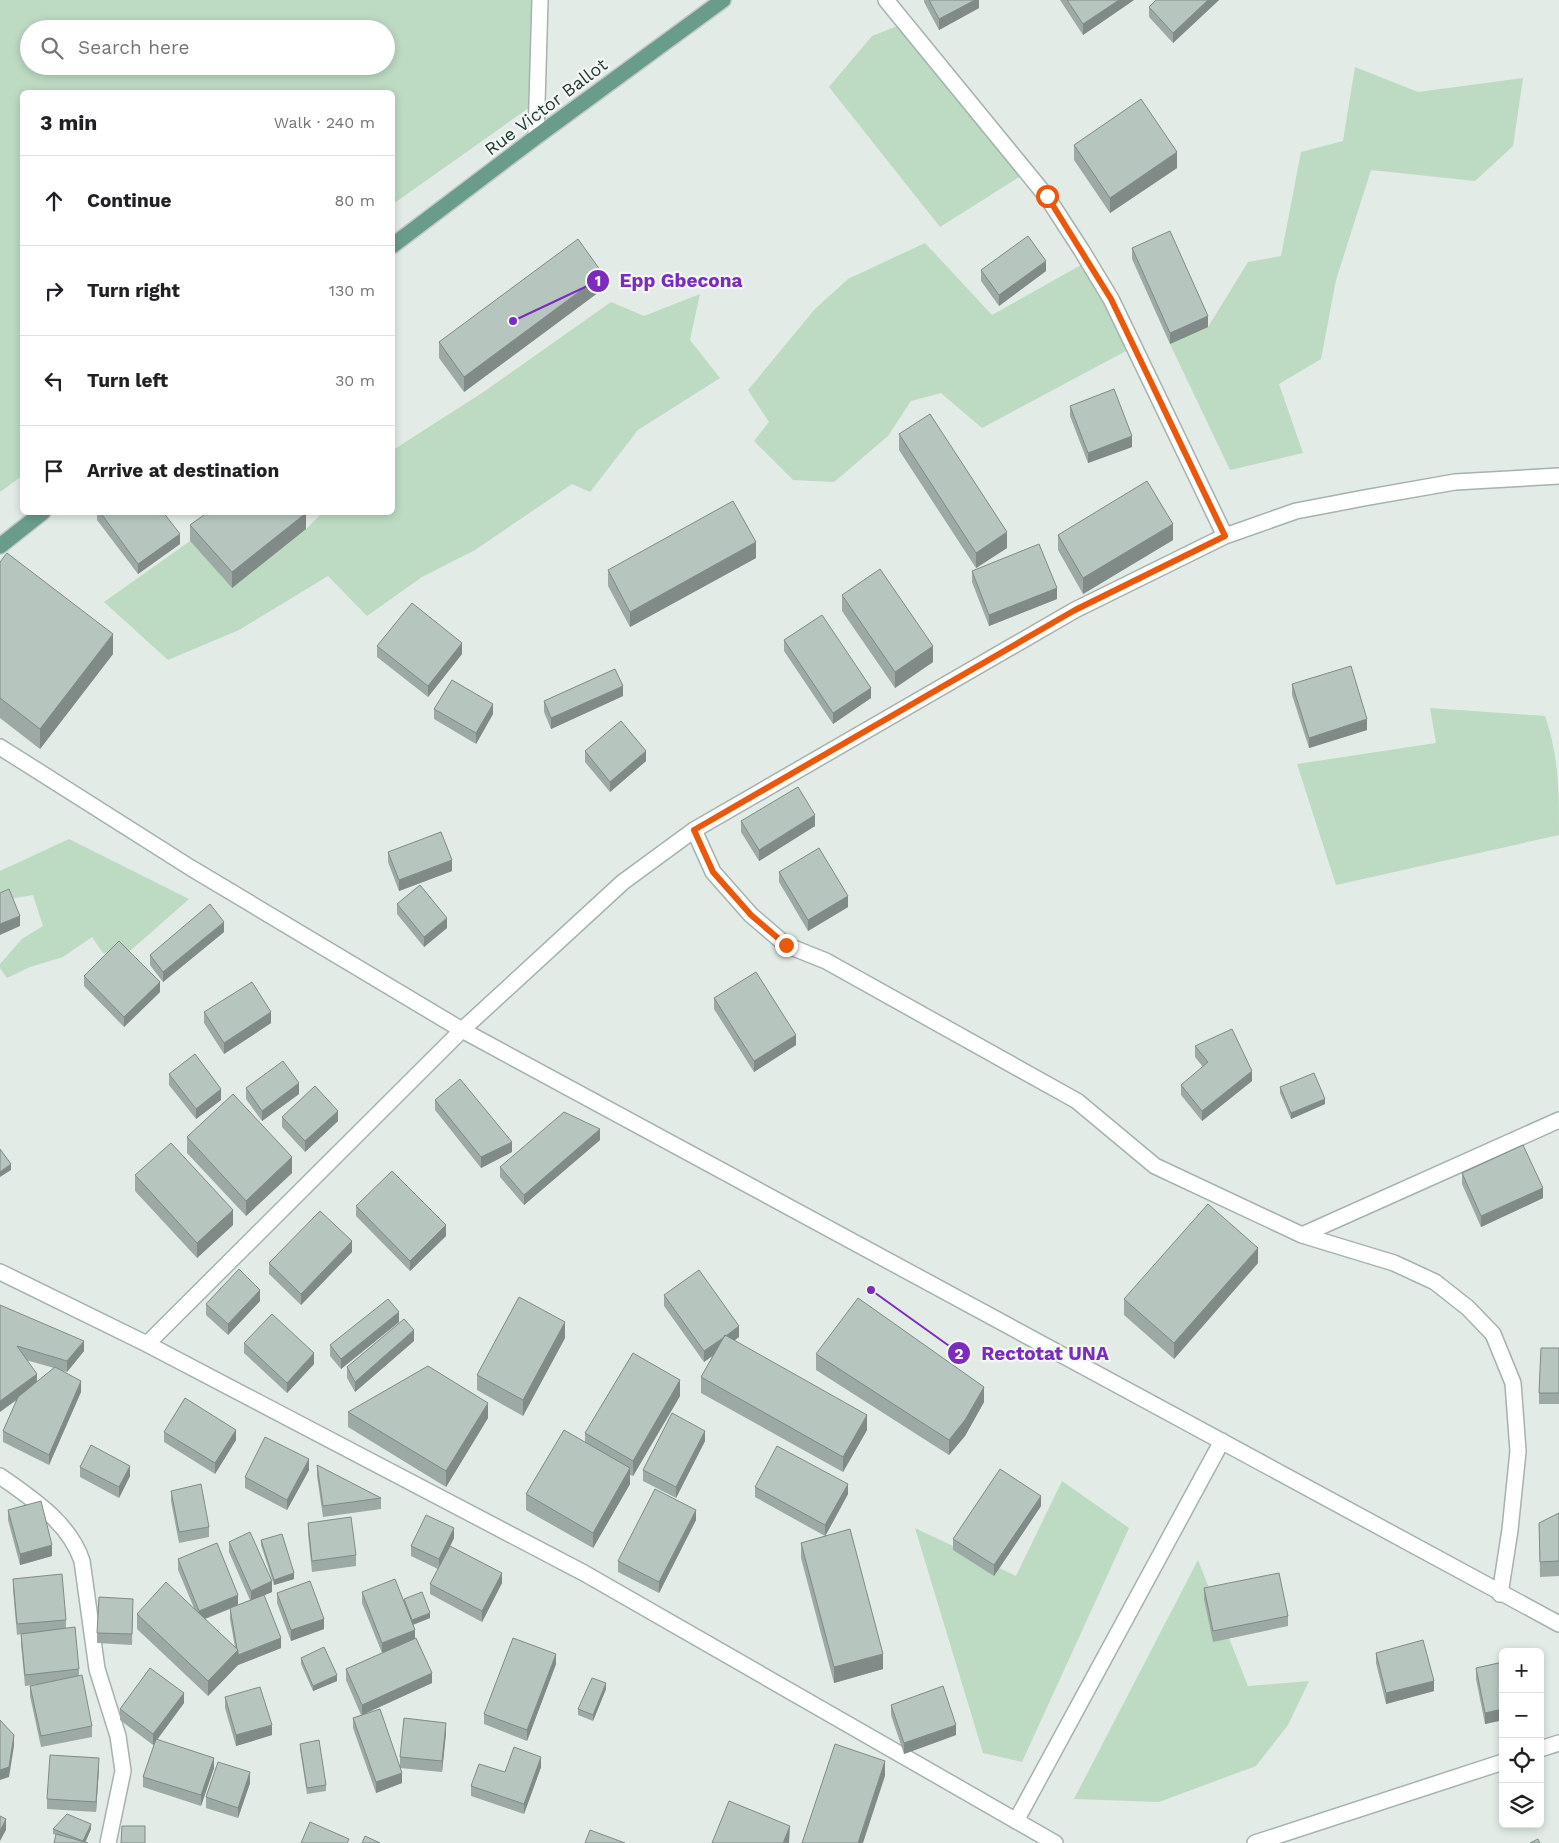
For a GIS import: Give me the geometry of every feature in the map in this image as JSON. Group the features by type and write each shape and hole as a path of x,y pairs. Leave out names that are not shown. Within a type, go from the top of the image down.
{"main road":[{"name":"Rue Victor Ballot","path":"395,244 536,137 723,0"},
{"path":"0,546 39,515"}],"street":[{"path":"536,137 540,0"},
{"path":"886,0 1047,196 1077,243 1111,299 1225,536"},
{"path":"147,1344 462,1030 624,882 694,830 1075,610 1225,536 1296,511 1373,496 1455,482 1559,476"},
{"path":"0,747 191,868 462,1030 1222,1441 1500,1594 1559,1624"},
{"path":"694,830 713,872 751,915 786,945 826,961 1076,1101 1155,1166 1302,1236 1394,1263 1435,1282 1468,1308 1493,1334 1512,1383 1518,1451 1510,1530 1500,1594"},
{"path":"1302,1236 1559,1120"},
{"path":"0,1272 147,1344 584,1573 1054,1843"},
{"path":"1016,1821 1222,1441"},
{"path":"0,1476 34,1500 66,1530 77,1545 82,1561 97,1669 118,1736 123,1771 108,1843"},
{"path":"1544,1748 1559,1743"},
{"path":"1255,1843 1499,1763"}],"green space":[{"path":"0,0 543,0 537,102 395,203 395,90 20,90 20,477 0,492"},
{"path":"905,23 1027,172 940,227 829,87 872,36"},
{"path":"1355,67 1418,92 1523,78 1513,146 1475,181 1371,170 1336,280 1321,359 1279,384 1303,453 1230,470 1170,344 1208,327 1248,262 1281,256 1301,152 1343,141"},
{"path":"925,243 992,315 1081,265 1111,316 1126,351 982,428 941,393 911,401 888,436 834,482 793,480 754,441 769,422 748,390 815,309 848,279"},
{"path":"700,294 690,340 720,378 638,430 590,492 572,484 475,550 422,577 367,616 328,576 239,630 168,660 104,602 190,541 232,588 306,529 320,515 395,515 395,449 485,391 611,302 644,316"},
{"path":"1430,708 1545,716 1556,760 1559,835 1336,885 1297,764 1436,743"},
{"path":"69,839 189,899 130,951 103,953 92,937 63,957 30,967 7,978 0,968 0,964 22,939 43,926 33,895 9,899 0,893 0,871"},
{"path":"1062,1481 1129,1528 1022,1762 983,1753 915,1528 1016,1576"},
{"path":"1198,1560 1248,1686 1309,1681 1288,1725 1256,1766 1159,1802 1074,1799"}],"building":[{"path":"929,0 975,0 939,19"},
{"path":"1067,0 1119,0 1083,24"},
{"path":"1156,0 1208,0 1173,33 1149,7"},
{"path":"1141,99 1177,152 1110,198 1074,145"},
{"path":"1170,231 1208,316 1170,333 1132,248"},
{"path":"1028,236 1046,261 999,295 981,270"},
{"path":"578,239 603,274 464,377 439,342"},
{"path":"1114,389 1132,436 1088,453 1070,406"},
{"path":"930,414 1007,532 976,553 899,434"},
{"path":"1147,481 1173,524 1083,578 1058,535"},
{"path":"733,501 756,542 630,612 608,570"},
{"path":"102,515 165,515 180,534 138,564"},
{"path":"204,515 303,515 232,572 190,525"},
{"path":"1039,544 1057,588 989,615 972,571"},
{"path":"7,553 113,634 40,729 0,698 0,562"},
{"path":"880,569 933,646 895,672 842,595"},
{"path":"412,603 462,643 428,686 377,646"},
{"path":"822,615 871,688 833,713 784,640"},
{"path":"1351,666 1367,719 1309,738 1292,684"},
{"path":"615,669 623,686 551,718 544,701"},
{"path":"452,680 493,704 476,733 434,709"},
{"path":"621,721 646,751 610,782 585,751"},
{"path":"798,787 815,815 759,850 741,821"},
{"path":"441,832 452,860 399,880 388,852"},
{"path":"819,848 848,896 808,920 779,872"},
{"path":"420,885 447,918 424,937 397,904"},
{"path":"9,889 20,916 0,924 0,893"},
{"path":"210,904 224,922 163,972 150,955"},
{"path":"119,941 160,982 124,1017 84,976"},
{"path":"756,972 796,1035 754,1061 714,998"},
{"path":"252,982 271,1012 224,1043 204,1012"},
{"path":"1232,1029 1252,1071 1202,1111 1181,1085 1208,1062 1195,1046"},
{"path":"195,1054 221,1089 196,1109 169,1074"},
{"path":"283,1061 299,1083 262,1111 246,1088"},
{"path":"1314,1073 1325,1099 1291,1113 1280,1087"},
{"path":"460,1079 512,1142 481,1157 435,1100"},
{"path":"315,1086 338,1111 305,1141 282,1117"},
{"path":"233,1094 292,1157 246,1201 187,1137"},
{"path":"564,1112 600,1129 524,1195 500,1167"},
{"path":"171,1143 233,1210 197,1243 135,1175"},
{"path":"1523,1145 1543,1188 1481,1216 1462,1173"},
{"path":"0,1149 11,1164 0,1172"},
{"path":"392,1171 446,1225 410,1261 356,1206"},
{"path":"1208,1204 1258,1248 1174,1343 1124,1299"},
{"path":"320,1211 352,1241 301,1294 269,1263"},
{"path":"239,1269 260,1290 228,1324 206,1304"},
{"path":"699,1270 739,1326 704,1351 664,1295"},
{"path":"519,1297 565,1322 523,1400 477,1375"},
{"path":"858,1298 984,1387 965,1420 949,1440 816,1354"},
{"path":"388,1299 399,1312 341,1359 330,1345"},
{"path":"0,1305 84,1341 67,1361 17,1346 37,1374 0,1401"},
{"path":"272,1314 314,1353 287,1383 244,1343"},
{"path":"404,1319 414,1330 355,1382 347,1367"},
{"path":"725,1335 867,1415 843,1457 701,1377"},
{"path":"1541,1348 1559,1348 1559,1393 1539,1393"},
{"path":"633,1353 680,1380 633,1461 585,1433"},
{"path":"428,1366 488,1403 446,1471 348,1412"},
{"path":"55,1367 81,1381 49,1455 3,1431 18,1397"},
{"path":"185,1398 236,1430 215,1463 164,1432"},
{"path":"672,1413 705,1431 676,1487 643,1470"},
{"path":"564,1430 630,1468 593,1533 526,1494"},
{"path":"265,1437 309,1459 287,1500 245,1477"},
{"path":"91,1445 130,1466 119,1487 80,1467"},
{"path":"777,1446 848,1484 825,1525 755,1487"},
{"path":"317,1465 381,1498 323,1506"},
{"path":"1000,1469 1041,1496 994,1565 953,1539"},
{"path":"201,1484 209,1527 179,1532 171,1491"},
{"path":"655,1489 696,1510 659,1582 618,1561"},
{"path":"41,1501 52,1545 20,1554 8,1510"},
{"path":"1559,1513 1559,1561 1540,1562 1539,1523"},
{"path":"426,1515 454,1528 439,1559 411,1546"},
{"path":"351,1517 356,1555 312,1561 308,1523"},
{"path":"850,1529 883,1654 834,1667 801,1543"},
{"path":"250,1532 272,1581 251,1591 229,1542"},
{"path":"282,1534 294,1573 274,1580 261,1540"},
{"path":"217,1543 238,1595 199,1611 178,1559"},
{"path":"450,1546 502,1573 482,1611 430,1584"},
{"path":"1279,1573 1288,1616 1213,1631 1204,1588"},
{"path":"62,1574 66,1620 17,1624 13,1579"},
{"path":"395,1579 415,1630 382,1643 362,1592"},
{"path":"310,1581 324,1619 291,1630 277,1593"},
{"path":"166,1582 238,1650 208,1681 137,1614"},
{"path":"422,1592 430,1613 412,1620 404,1599"},
{"path":"264,1595 281,1638 238,1655 230,1608"},
{"path":"99,1597 133,1599 132,1634 97,1633"},
{"path":"75,1627 79,1669 25,1675 21,1634"},
{"path":"416,1638 432,1673 362,1705 346,1669"},
{"path":"513,1638 556,1654 527,1730 484,1714"},
{"path":"1423,1640 1434,1681 1386,1693 1376,1653"},
{"path":"324,1647 337,1675 313,1686 301,1658"},
{"path":"1499,1663 1499,1710 1485,1713 1476,1668"},
{"path":"150,1668 184,1693 153,1734 120,1709"},
{"path":"82,1675 92,1726 41,1736 30,1686"},
{"path":"592,1678 606,1683 593,1715 578,1709"},
{"path":"943,1686 956,1725 904,1743 891,1705"},
{"path":"260,1687 272,1725 236,1735 225,1697"},
{"path":"380,1709 402,1773 376,1782 353,1718"},
{"path":"404,1718 446,1723 442,1761 400,1757"},
{"path":"0,1720 14,1735 9,1767 0,1770"},
{"path":"156,1739 214,1758 201,1795 143,1777"},
{"path":"319,1740 326,1785 307,1788 300,1744"},
{"path":"835,1744 885,1761 858,1843 802,1843"},
{"path":"514,1747 541,1757 524,1804 471,1786 479,1764 505,1772"},
{"path":"50,1755 99,1758 96,1802 47,1799"},
{"path":"218,1762 250,1772 238,1808 206,1797"},
{"path":"729,1801 790,1826 783,1843 712,1843"},
{"path":"67,1814 91,1824 83,1841 53,1829"},
{"path":"0,1816 6,1819 0,1831"},
{"path":"310,1822 349,1839 347,1843 301,1843"},
{"path":"122,1826 145,1826 145,1843 121,1843"},
{"path":"590,1830 625,1843 585,1843"},
{"path":"56,1834 88,1843 54,1843"},
{"path":"365,1836 380,1843 362,1843"},
{"path":"1538,1839 1540,1843 1530,1843"}],"place":[{"name":"Epp Gbecona","path":"513,321"},
{"name":"Rectotat UNA","path":"871,1290"}],"route":[{"path":"786,945 751,915 713,872 694,830 1075,610 1225,536 1111,299 1047,196"}]}
